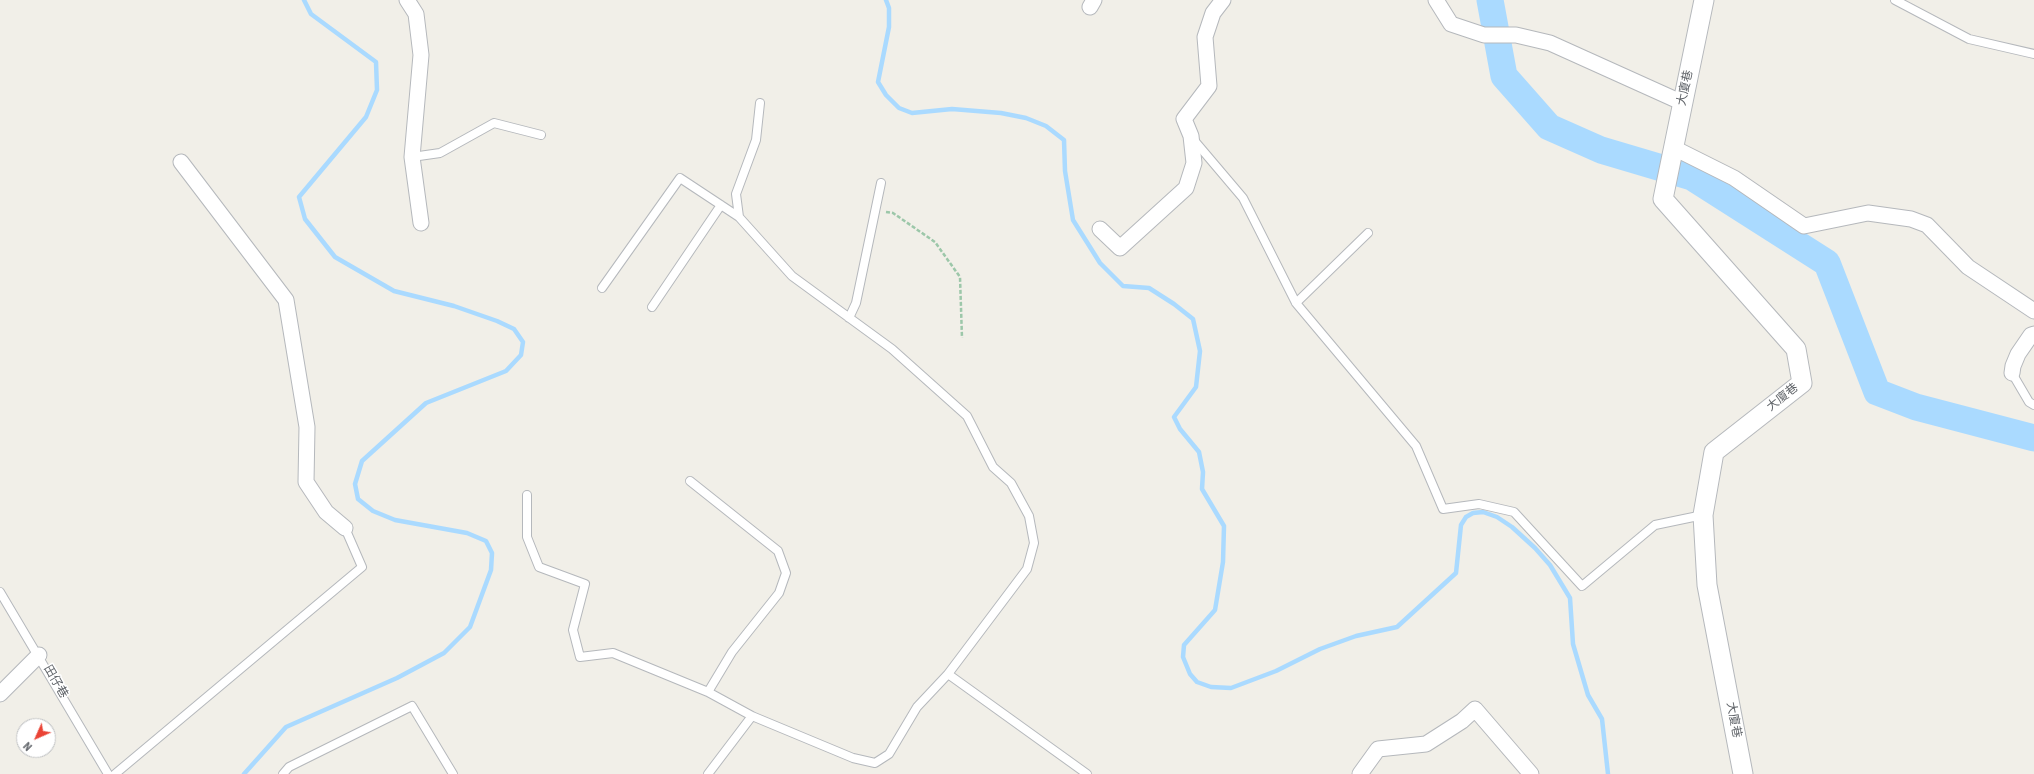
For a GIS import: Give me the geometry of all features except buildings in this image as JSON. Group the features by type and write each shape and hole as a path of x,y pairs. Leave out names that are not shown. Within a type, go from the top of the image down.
{"street":[{"path":"407,0 416,14 421,55 412,157 421,223"},
{"path":"1100,229 1120,248 1186,188 1194,163 1191,136 1184,119 1209,86 1205,38 1213,14 1223,0"},
{"path":"1436,0 1451,24 1484,35 1516,35 1550,43 1683,103"},
{"name":"大廈巷","path":"1704,0 1663,199 1796,349 1802,383 1714,452 1703,515 1707,585 1743,774"},
{"path":"1673,148 1734,178 1804,226 1868,213 1911,219 1927,225 1968,267 2034,311"},
{"path":"181,162 286,300 307,427 306,482 326,512 345,528"},
{"path":"2012,373 2012,366 2018,354 2031,335 2034,334"},
{"path":"0,694 39,654"},
{"path":"1360,774 1378,749 1426,744 1462,721 1475,709 1531,774"}],"lane":[{"path":"1895,0 1969,38 2034,54"},
{"path":"739,216 736,194 756,140 760,103"},
{"path":"412,157 440,153 494,123 541,135"},
{"path":"1191,136 1243,198 1296,303 1416,446 1443,510 1479,504 1514,512 1582,586 1655,525 1703,515"},
{"path":"527,494 527,537 539,566 585,584 573,630 580,657 613,653 708,692 752,716 853,758 875,763 889,754 917,707 948,674 1027,569 1034,543 1029,516 1011,483 993,467 966,416 892,349 792,276 739,216 680,178 602,288"},
{"path":"848,318 856,303 875,209 882,183"},
{"path":"652,308 721,205"},
{"path":"1296,303 1368,233"},
{"path":"2012,373 2029,402 2034,405"},
{"path":"690,481 778,551 786,573 779,593 732,652 708,692"},
{"path":"115,774 362,568 345,528"},
{"name":"田仔巷","path":"0,592 39,654 108,774"},
{"path":"948,674 1087,774"},
{"path":"283,774 289,767 412,706 453,774"},
{"path":"708,774 752,716"}],"path":[{"path":"875,209 893,214 935,242 960,277 962,338"}],"waterway":[{"path":"244,774 286,727 397,678 444,653 470,627 491,570 492,553 486,541 467,533 395,520 373,511 358,499 355,484 362,461 426,403 506,371 521,355 523,342 514,329 497,321 454,306 394,291 335,257 305,219 299,197 366,117 377,90 376,62 311,14 304,0"},
{"path":"886,0 889,8 889,27 878,82 886,95 899,108 912,113 952,109 1001,113 1026,118 1046,126 1064,140 1065,171 1073,220 1100,263 1123,286 1149,288 1174,304 1193,319 1200,351 1196,387 1174,417 1180,429 1199,452 1203,472 1202,489 1224,526 1223,562 1215,610 1184,645 1183,657 1190,674 1197,682 1211,687 1231,688 1276,671 1320,649 1356,636 1397,627 1456,573 1461,525 1466,517 1473,513 1483,512 1497,517 1512,527 1535,548 1550,565 1570,598 1573,644 1588,695 1602,719 1608,774"},
{"path":"1490,0 1504,76 1549,127 1601,150 1692,177 1827,263 1877,392 1916,407 2034,438"}]}
